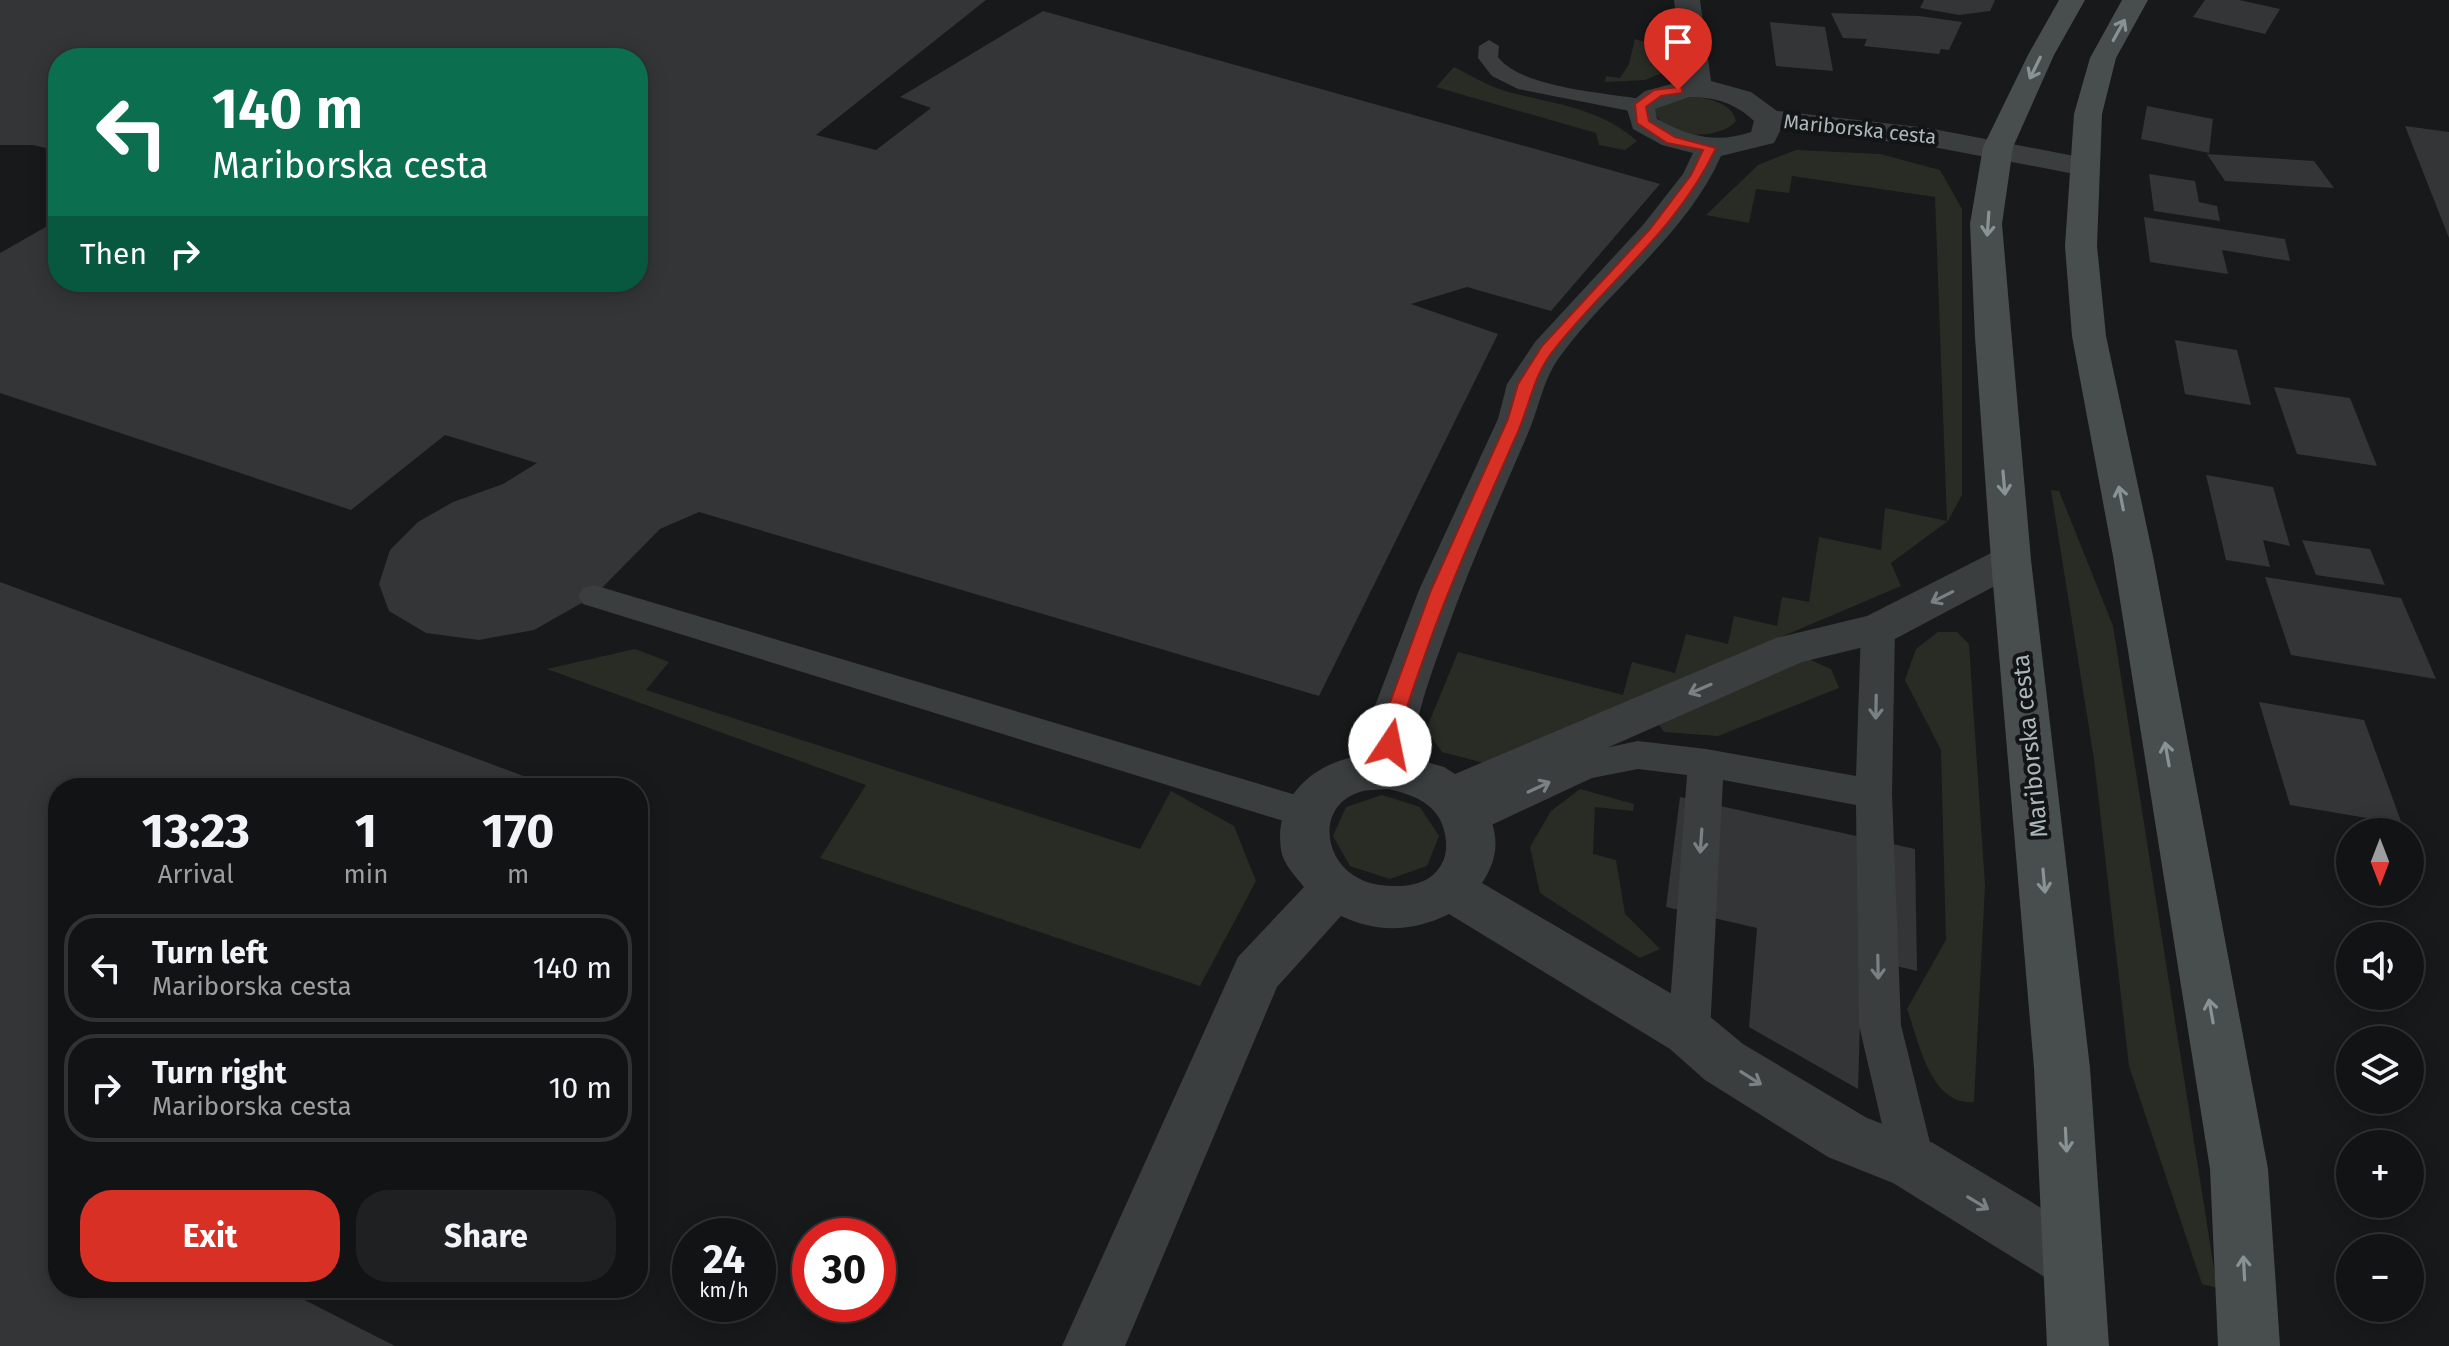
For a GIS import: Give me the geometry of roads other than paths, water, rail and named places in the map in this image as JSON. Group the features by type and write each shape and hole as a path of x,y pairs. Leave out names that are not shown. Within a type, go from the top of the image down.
{"main road":[{"name":"Mariborska cesta","path":"2072,0 2041,55 1998,147 1986,224 1992,337 2011,560 2062,1068 2078,1346"},
{"path":"2135,0 2103,58 2088,114 2081,246 2089,336 2133,556 2239,1169 2249,1346"}],"street":[{"path":"1687,0 1698,88"},
{"name":"Mariborska cesta","path":"1769,119 1764,137 1742,146 1710,148 1672,140 1643,123 1640,106 1658,93 1698,88 1744,99 1756,105 1769,119 1859,126 1998,147 2085,167"},
{"path":"1388,771 1393,719 1440,590 1516,419 1525,384 1547,349 1654,232 1697,176 1710,148"},
{"path":"1460,808 1791,649 1878,629 2011,560"},
{"path":"1388,771 1427,780 1460,808 1472,858 1451,890 1416,907 1372,907 1334,889 1305,852 1306,813 1323,790 1349,775 1388,771"},
{"path":"1093,1346 1257,973 1334,889"},
{"path":"1451,890 1689,1032 1724,1062 1848,1138 1913,1163 2072,1260"}],"lane":[{"path":"1489,46 1488,58 1499,72 1526,84 1640,106"},
{"path":"594,596 1306,813"},
{"path":"1878,629 1874,794 1880,1025 1913,1163"},
{"path":"1460,808 1585,765 1638,755 1706,763 1874,794"},
{"path":"1689,1032 1706,763"}]}
